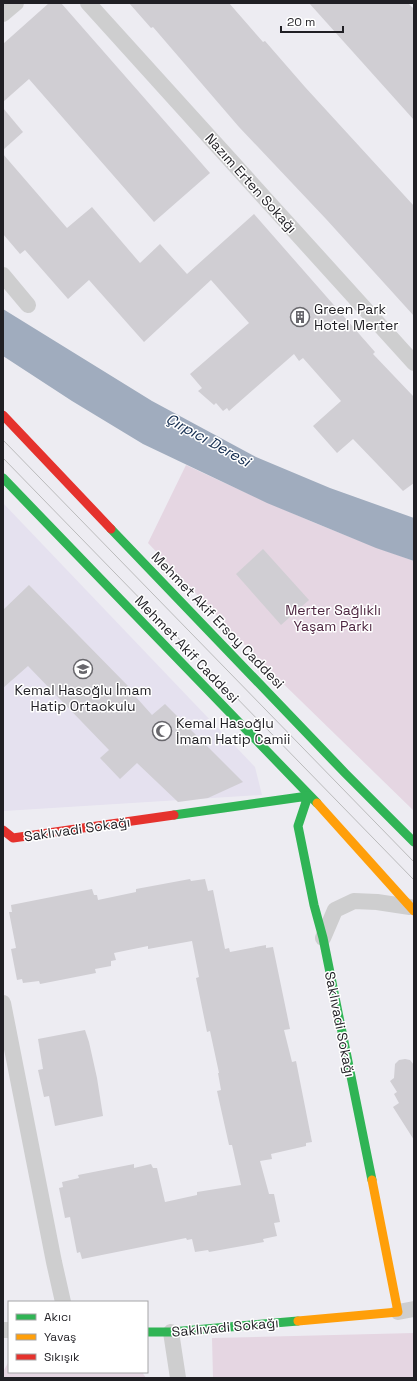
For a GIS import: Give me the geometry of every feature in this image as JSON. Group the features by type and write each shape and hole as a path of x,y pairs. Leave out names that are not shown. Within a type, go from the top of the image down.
{"main road":[{"name":"Mehmet Akif Ersoy Caddesi","path":"3,415 345,773 414,842"},
{"name":"Mehmet Akif Caddesi","path":"3,478 315,801 412,909"},
{"name":"Saklıvadi Sokağı","path":"3,830 13,838 308,796 298,826 314,905 323,938 406,1311 171,1332 148,1332"}],"street":[{"path":"3,14 16,3"},
{"name":"Nazım Erten Sokağı","path":"88,3 414,363"},
{"path":"3,275 28,305"},
{"path":"323,938 335,910 354,901 377,902 412,909"},
{"path":"3,1003 63,1301"},
{"path":"171,1332 178,1378"}],"shaded area":[{"name":"Kemal Hasoğlu İmam Hatip Ortaokulu","path":"3,503 255,767 262,795 4,811"}],"green space":[{"name":"Merter Sağlıklı Yaşam Parkı","path":"186,465 356,540 414,561 414,811 263,664 148,543"},
{"path":"414,1333 414,1378 213,1378 212,1338"},
{"path":"8,1363 8,1373 143,1373 146,1378 3,1378 3,1372"}],"water":[{"name":"Çırpıcı Deresi","path":"3,309 152,401 256,457 330,488 414,518 414,561 376,548 267,503 143,444 72,401 3,356"}],"building":[{"path":"49,3 61,3 210,173 154,222 29,79 3,102 3,44"},
{"path":"129,3 229,3 263,42 265,41 414,206 414,316 326,219 239,127 153,27 151,28"},
{"path":"309,3 408,3 414,9 414,120"},
{"path":"3,108 23,132 3,150"},
{"path":"3,154 67,228 92,207 140,263 160,244 187,274 254,214 375,352 373,354 414,397 414,483 403,491 353,439 337,453 313,426 341,401 303,358 299,361 294,354 229,411 227,408 223,411 216,403 214,405 198,391 202,388 190,374 249,323 211,280 144,342 89,280 68,299 25,250 20,254 3,234"},
{"path":"263,549 309,600 281,625 236,574"},
{"path":"29,585 128,686 127,687 152,715 165,704 243,782 208,798 178,802 137,763 120,779 100,758 109,750 28,666 3,688 3,610"},
{"path":"190,879 191,881 205,879 208,891 213,890 225,949 229,948 230,952 266,945 266,948 273,947 290,1029 284,1030 292,1062 296,1061 312,1142 306,1143 306,1146 271,1154 272,1159 260,1161 269,1194 274,1194 280,1222 274,1223 277,1236 263,1239 264,1242 209,1252 208,1250 195,1252 192,1239 187,1240 186,1238 82,1259 80,1252 77,1253 70,1217 65,1218 59,1188 63,1187 62,1182 79,1178 78,1175 134,1164 134,1168 151,1164 153,1168 157,1168 165,1202 197,1195 197,1192 241,1185 232,1145 229,1145 217,1091 221,1090 219,1073 210,1031 207,1032 196,978 199,977 192,941 148,949 148,946 114,953 116,960 111,961 111,966 95,969 96,973 40,984 39,981 23,983 22,979 17,980 11,949 16,948 9,912 12,912 11,905 92,889 94,895 97,895 98,900 136,892 136,889"},
{"path":"85,1030 97,1078 103,1116 55,1126 49,1096 44,1097 38,1070 43,1069 38,1039"},
{"path":"399,1060 410,1060 414,1065 414,1140 393,1107 399,1103 394,1094 397,1092 390,1081 394,1078 395,1064"}],"tram line":[{"path":"3,440 414,862"},
{"path":"3,458 414,880"}],"traffic: fast":[{"path":"3,478 317,803"},
{"path":"111,529 345,773 414,842"},
{"path":"174,815 308,796 298,826 314,905 323,938 372,1180"},
{"path":"148,1332 171,1332 298,1321"}],"traffic: slow":[{"path":"317,803 414,911"},
{"path":"298,1321 398,1312 372,1180"}],"traffic: jam":[{"path":"3,415 111,529"},
{"path":"3,830 13,838 174,815"}],"place":[{"name":"Green Park Hotel Merter","path":"300,317"},
{"name":"Kemal Hasoğlu İmam Hatip Ortaokulu","path":"83,669"},
{"name":"Kemal Hasoğlu İmam Hatip Camii","path":"162,731"}]}
